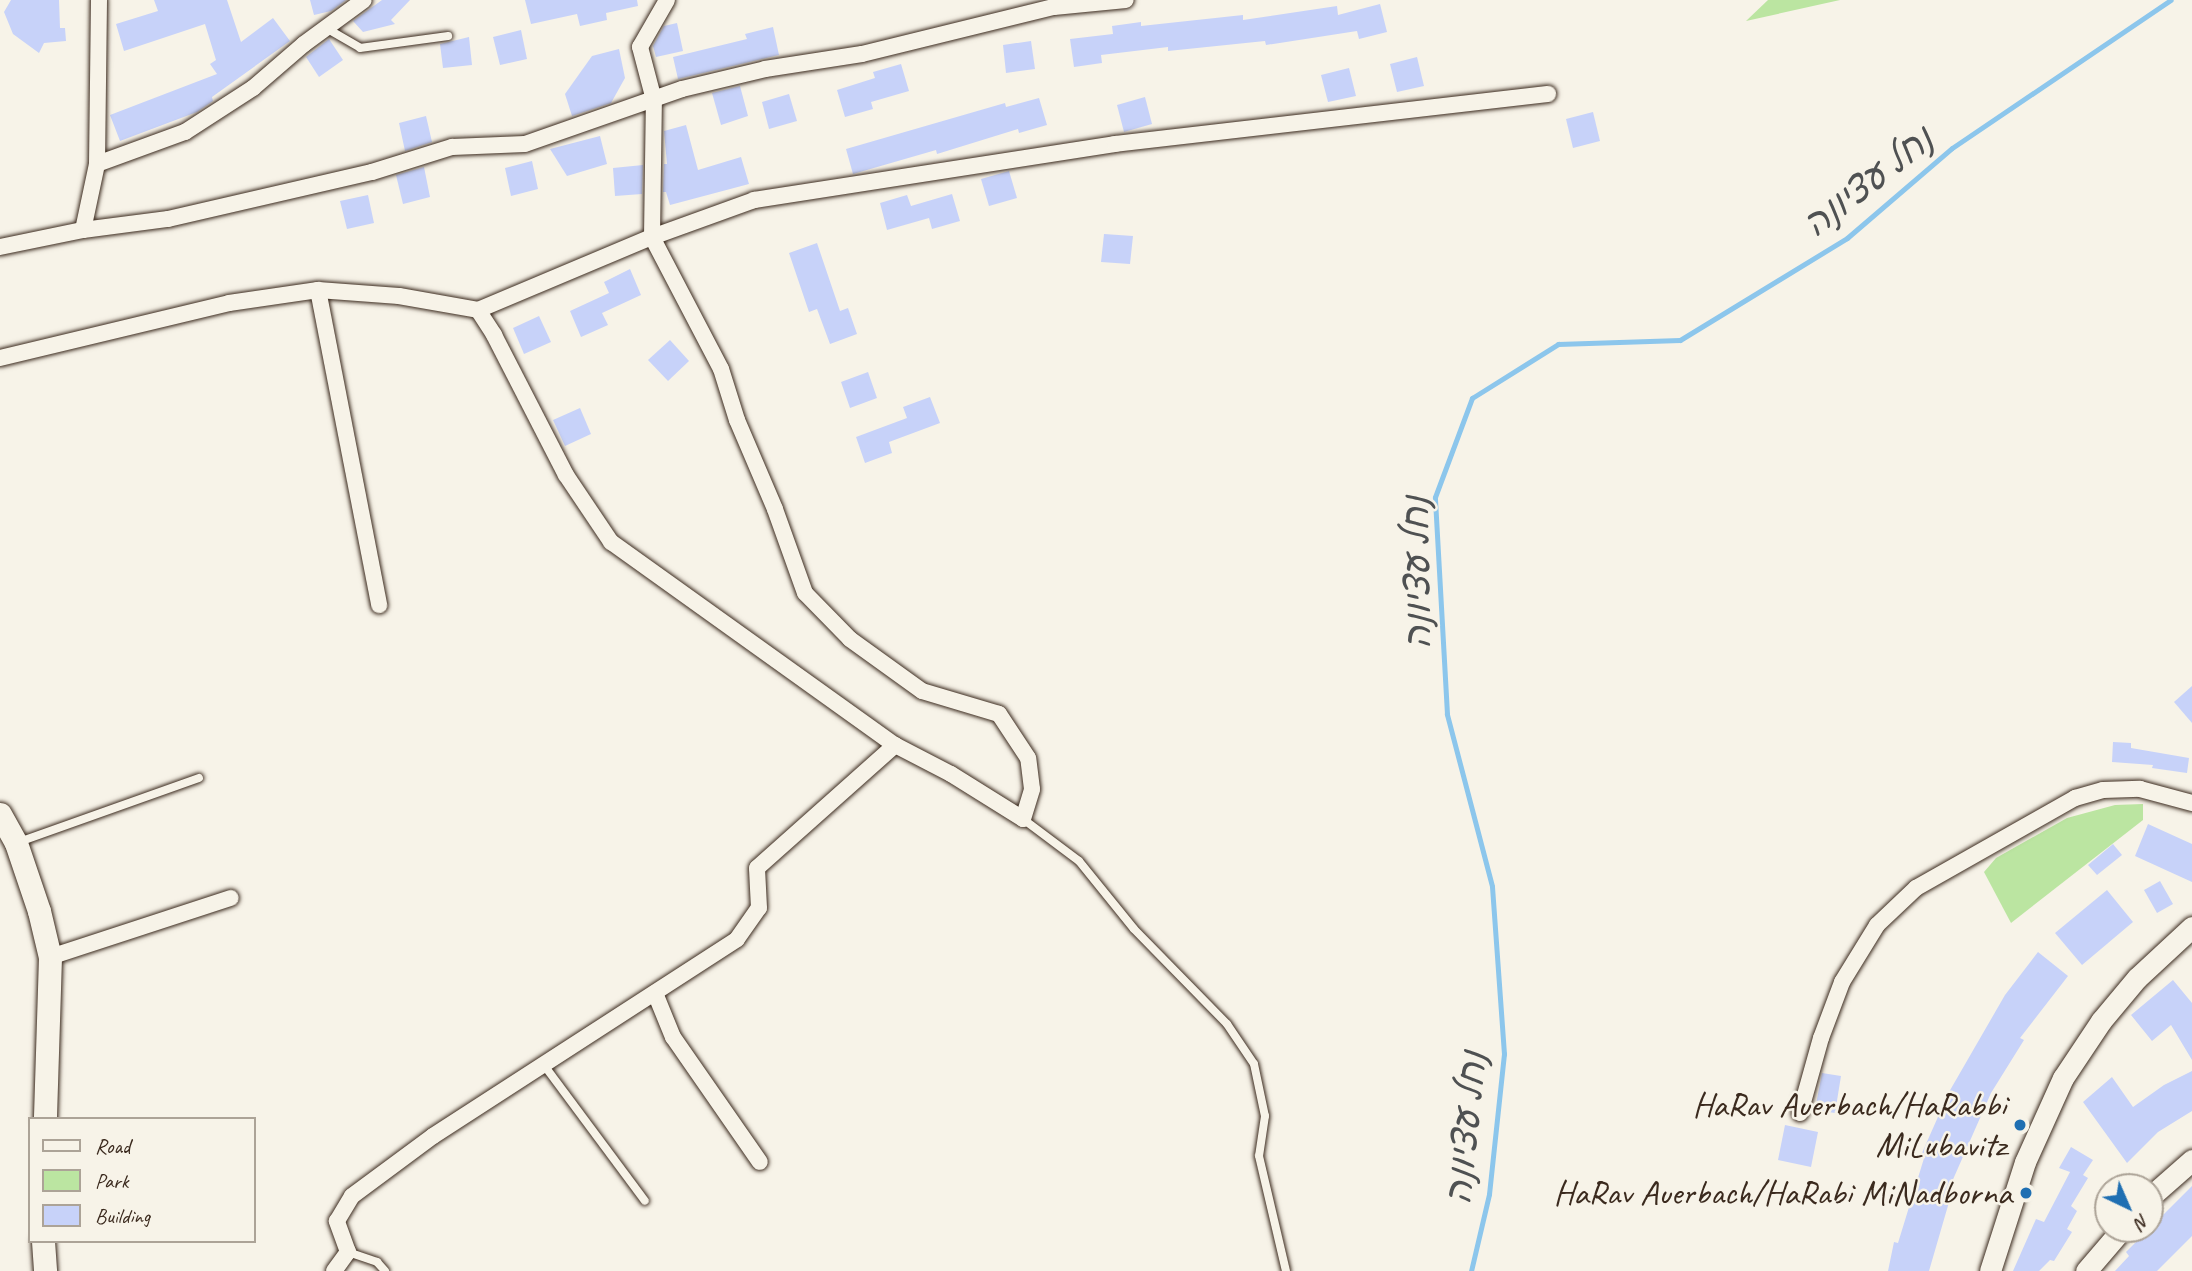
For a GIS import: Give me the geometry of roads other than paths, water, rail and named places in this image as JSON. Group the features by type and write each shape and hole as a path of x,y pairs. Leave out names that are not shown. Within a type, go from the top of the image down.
{"main road":[{"path":"0,814 16,843 39,911 50,957 45,1117"},
{"path":"43,1243 45,1271"}],"street":[{"path":"83,230 97,164 99,0"},
{"path":"97,164 185,132 253,88 326,27 364,0"},
{"path":"478,310 494,335 566,475 611,542 895,745 951,774 1023,819 1032,789 1028,758 999,714 922,691 850,639 805,593 775,509 737,420 721,369 652,237 654,100 640,47 667,0"},
{"path":"0,247 83,230 192,214 372,172 452,147 525,144 682,89 765,69 862,54 1054,7 1126,0"},
{"path":"0,358 229,303 318,290 400,296 478,310 652,237 754,200 1115,144 1548,94"},
{"path":"318,290 379,605"},
{"path":"334,1271 348,1252 337,1221 352,1196 433,1136 737,940 759,908 757,868 895,745"},
{"path":"1800,1113 1821,1038 1842,982 1877,925 1916,888 2075,798 2103,790 2140,789 2192,803"},
{"path":"50,957 230,898"},
{"path":"1990,1271 2025,1162 2063,1078 2101,1021 2137,978 2192,927"},
{"path":"655,993 673,1037 760,1162"},
{"path":"2164,1185 2192,1160"},
{"path":"2086,1271 2110,1243"}],"lane":[{"path":"326,27 360,48 448,36"},
{"path":"16,843 198,778"},
{"path":"1023,819 1079,861 1134,929 1227,1024 1254,1063 1265,1116 1259,1156 1286,1271"},
{"path":"544,1065 645,1201"},
{"path":"348,1252 377,1262 385,1271"}],"waterway":[{"name":"נחל עציונה","path":"1471,1271 1489,1194 1504,1054 1492,886 1447,714 1435,497 1472,398 1558,344 1680,340 1847,238 1952,148 2171,0"}],"place":[{"name":"HaRav Auerbach/HaRabbi MiLubavitz","path":"2020,1125"},
{"name":"HaRav Auerbach/HaRabi MiNadborna","path":"2026,1193"}]}
